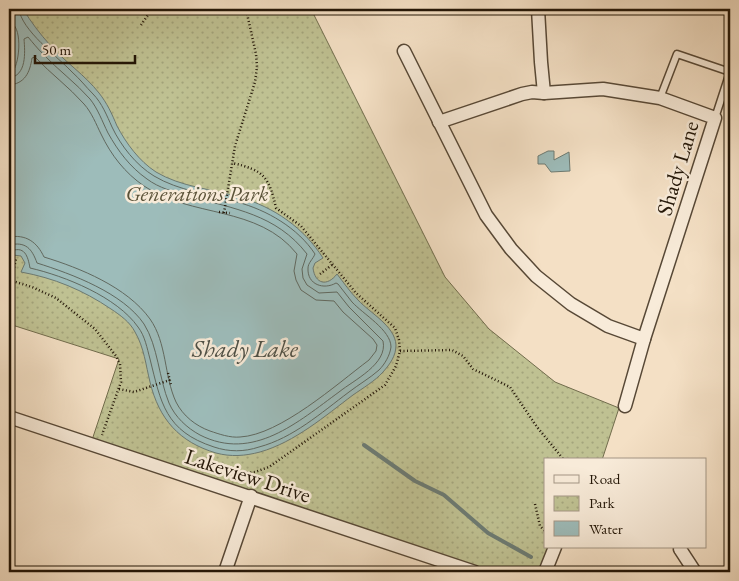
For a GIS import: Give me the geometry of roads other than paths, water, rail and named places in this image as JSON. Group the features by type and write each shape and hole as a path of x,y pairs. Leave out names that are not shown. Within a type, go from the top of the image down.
{"street":[{"path":"538,9 544,93"},
{"path":"404,51 486,214 502,238 522,262 552,290 590,316 608,326 644,338"},
{"name":"Shady Lane","path":"439,122 522,94 603,89 660,98 715,118 644,338 625,406"},
{"name":"Lakeview Drive","path":"9,416 475,572"},
{"path":"225,572 251,496"},
{"path":"545,572 555,548"},
{"path":"680,549 695,572"}],"lane":[{"path":"660,98 677,54 730,72 715,118"}],"water":[{"name":"Shady Lake","path":"9,9 23,9 50,45 93,86 107,105 129,145 150,168 176,181 252,201 287,220 307,237 323,258 315,263 313,268 316,278 326,282 337,274 355,297 387,326 395,338 395,353 386,369 373,381 309,428 273,448 260,452 238,456 216,453 191,442 172,427 159,407 150,382 141,344 128,322 90,296 57,281 21,272 25,263 21,256 13,255 9,259 9,73 14,43"},
{"path":"548,151 554,151 554,160 569,152 570,171 551,172 545,164 538,164 538,156"}],"waterway":[{"path":"364,445 415,481 444,495 488,533 531,557"}],"park label":[{"name":"Generations Park","path":"197,193"}]}
